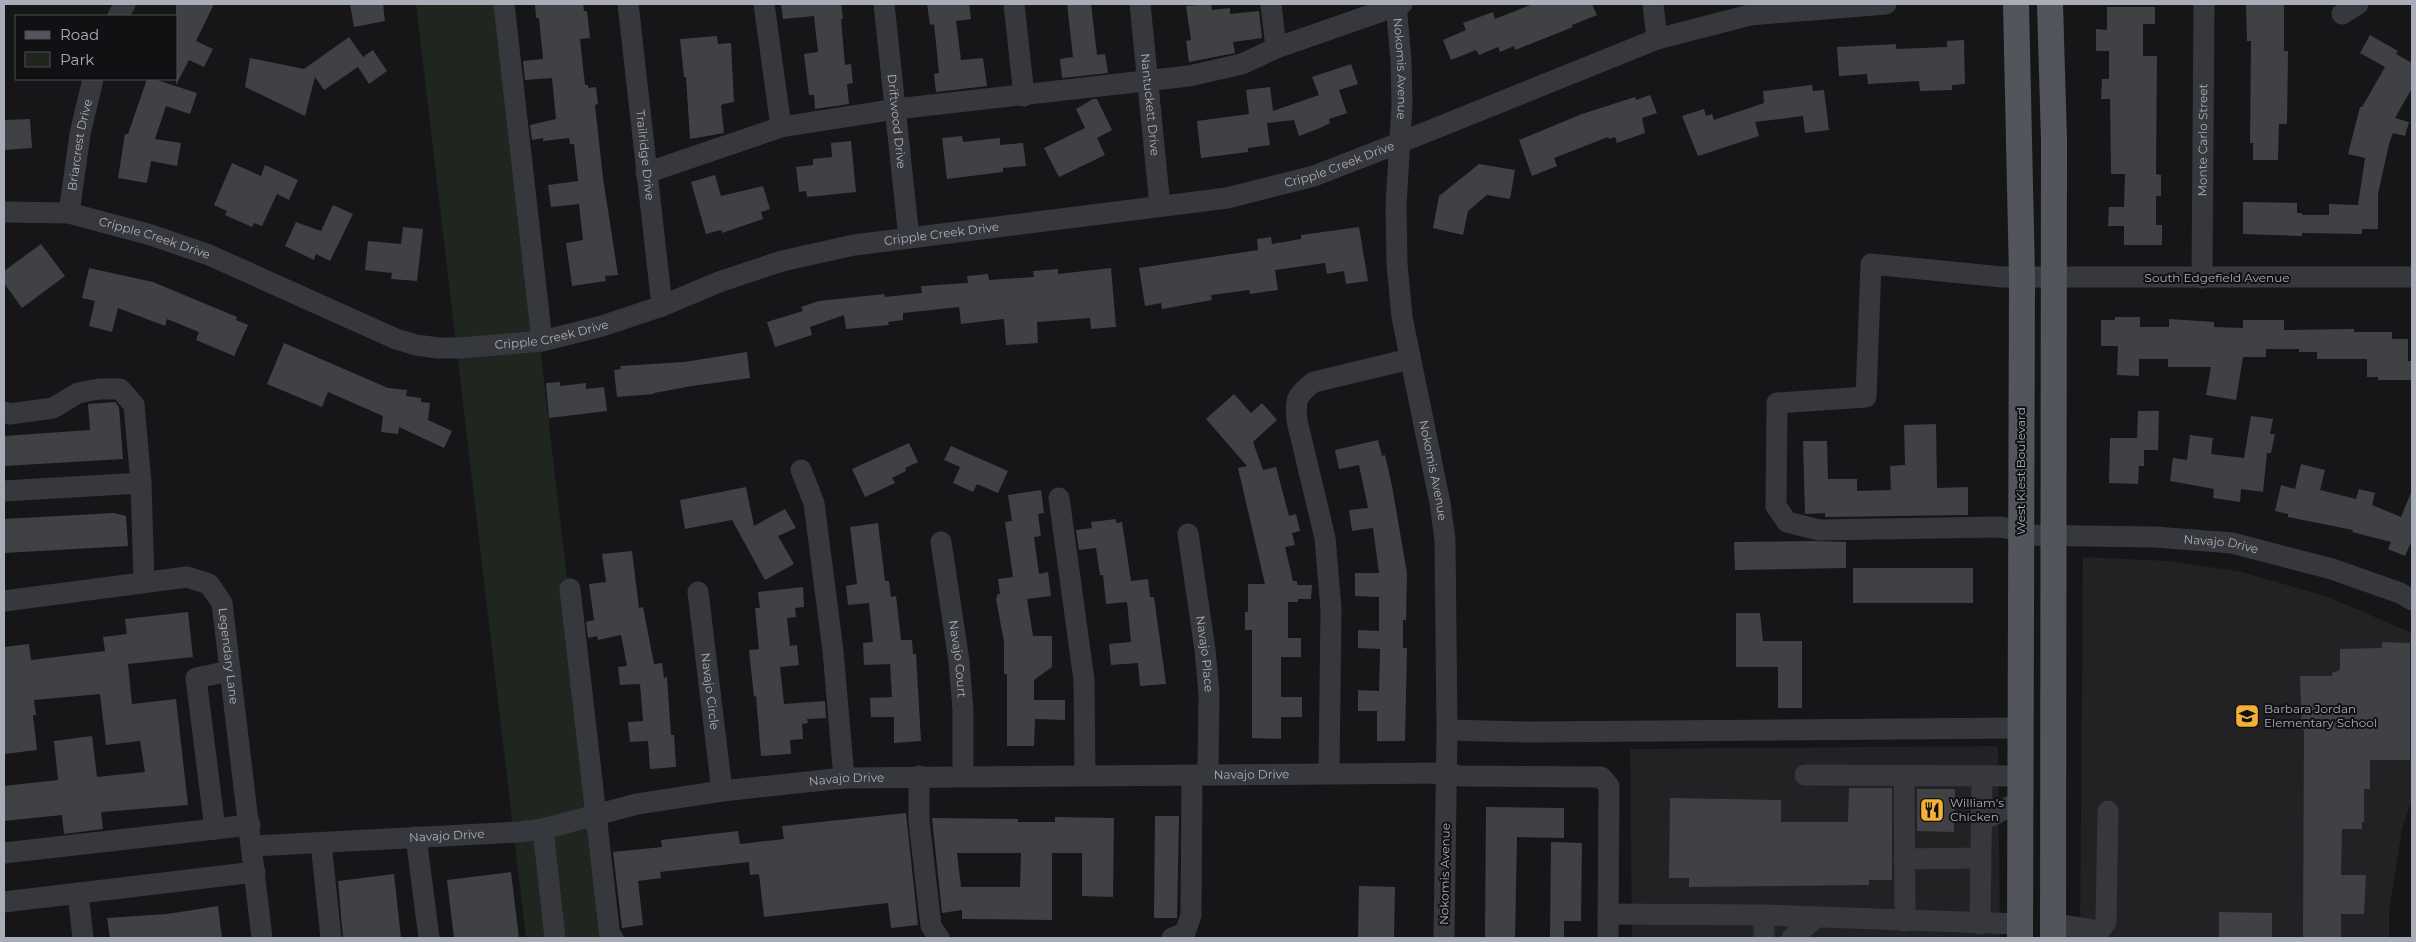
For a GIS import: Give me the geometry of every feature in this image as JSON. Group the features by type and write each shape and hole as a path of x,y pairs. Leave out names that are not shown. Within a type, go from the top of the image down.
{"main road":[{"name":"West Kiest Boulevard","path":"2016,4 2022,277 2020,931"},
{"path":"2020,931 2053,931 2054,140 2050,4"},
{"path":"2020,728 2054,728"}],"street":[{"path":"119,15 125,4"},
{"path":"504,4 542,341"},
{"name":"Trailridge Drive","path":"628,4 662,306"},
{"path":"764,4 781,127"},
{"name":"Driftwood Drive","path":"884,4 909,238"},
{"path":"1014,4 1024,96"},
{"name":"Nantuckett Drive","path":"1140,4 1160,206"},
{"path":"1271,4 1276,48"},
{"path":"1653,4 1657,39"},
{"name":"Cripple Creek Drive","path":"4,212 69,213 151,235 209,255 396,339 416,345 461,348 542,341 602,326 662,306 719,282 782,261 854,245 1227,198 1271,188 1314,176 1657,39 1750,15 1886,4"},
{"name":"Monte Carlo Street","path":"2202,278 2204,4"},
{"path":"646,173 781,127 896,109 1148,82 1188,76 1242,64 1276,48 1398,5"},
{"name":"Nokomis Avenue","path":"1398,5 1402,105 1399,143 1397,264 1402,317 1440,503 1445,540 1447,730 1444,938"},
{"name":"Briarcrest Drive","path":"69,213 80,134 93,80"},
{"name":"South Edgefield Avenue","path":"2020,535 2012,529 1999,527 1819,530 1787,522 1776,506 1777,403 1866,397 1871,264 2054,278 2412,277"},
{"path":"1329,773 1331,608 1325,538 1297,421 1295,403 1302,390 1314,382 1410,360"},
{"path":"4,412 53,408 78,394 99,389 120,389 134,405 141,483 144,582"},
{"path":"801,470 815,512 833,651 844,778"},
{"path":"4,491 141,483"},
{"path":"1059,498 1084,680 1085,774"},
{"name":"Navajo Place","path":"1172,938 1185,933 1192,915 1200,775 1209,693 1205,650 1188,534"},
{"name":"Navajo Drive","path":"2020,535 2054,534 2155,537 2232,543 2332,569 2412,600"},
{"name":"Navajo Court","path":"941,542 959,661 963,710 963,776"},
{"name":"Legendary Lane","path":"4,601 187,576 209,584 222,603 253,846 262,938"},
{"path":"570,590 610,936 613,938"},
{"name":"Navajo Circle","path":"698,592 722,791"},
{"path":"215,829 196,678 230,671"},
{"path":"1447,730 1531,732 2020,728"},
{"name":"Navajo Drive","path":"253,846 543,829 637,804 722,791 844,778 1085,774 1329,773 1446,773 1460,776 1601,777 1609,786 1608,938"},
{"path":"1805,775 2020,776"},
{"path":"911,776 905,796 910,809 925,930 920,938"},
{"path":"911,776 920,821 931,926 939,938"},
{"path":"1904,776 1905,921"},
{"path":"1971,929 1981,858 1982,776"},
{"path":"1981,821 2019,802"},
{"path":"2053,931 2088,929 2097,937 2106,922 2108,811"},
{"path":"4,853 250,825"},
{"path":"543,829 555,938"},
{"path":"416,837 429,938"},
{"path":"321,843 331,938"},
{"path":"1904,859 1981,858"},
{"path":"4,902 255,872"},
{"path":"78,893 83,938"},
{"path":"1608,914 1764,915 1905,921 1971,929 2020,931"},
{"path":"1764,915 1764,938"},
{"path":"1792,938 1815,918"}],"shaded area":[{"name":"Barbara Jordan Elementary School","path":"2083,557 2169,561 2242,572 2328,597 2412,633 2412,799 2402,829 2389,911 2389,938 2080,938"},
{"path":"1998,746 2000,938 1632,938 1630,749"}],"green space":[{"path":"416,4 500,4 609,938 526,938"}],"building":[{"path":"176,4 214,4 196,41 213,49 204,67 189,60 176,85 176,80 178,80 178,15 176,15"},
{"path":"350,4 383,4 385,21 354,27"},
{"path":"535,4 583,4 584,11 587,11 590,38 580,39 585,85 588,85 588,88 596,87 598,104 595,105 603,178 618,275 605,276 606,281 572,286 566,243 583,240 579,204 551,207 548,185 578,181 574,144 570,144 569,138 543,141 543,138 532,140 530,125 556,119 552,78 525,80 523,61 543,59 539,18 536,18"},
{"path":"781,4 841,4 845,65 851,64 853,83 847,84 849,104 815,109 814,95 809,95 804,54 818,52 814,16 783,19"},
{"path":"927,4 969,4 971,19 956,21 961,60 983,58 987,86 936,92 934,74 939,73 934,24 930,25"},
{"path":"1067,4 1091,4 1097,55 1105,54 1108,73 1062,78 1060,59 1073,57"},
{"path":"1211,4 1212,10 1230,8 1230,14 1259,11 1262,38 1233,42 1235,53 1189,62 1186,41 1191,40 1186,6"},
{"path":"1533,4 1592,4 1597,15 1572,25 1573,27 1515,50 1514,46 1500,52 1498,47 1479,55 1476,50 1451,60 1443,40 1466,30 1463,23 1493,12 1495,19"},
{"path":"2246,4 2284,4 2284,51 2288,51 2287,124 2279,124 2278,160 2253,160 2253,143 2250,143 2251,41 2247,41"},
{"path":"2107,7 2155,7 2155,24 2143,24 2143,56 2157,56 2156,174 2161,175 2161,196 2156,196 2156,225 2162,225 2162,245 2124,245 2124,226 2108,226 2109,207 2124,207 2125,174 2111,174 2110,99 2101,99 2102,79 2109,79 2109,51 2096,51 2096,29 2107,30"},
{"path":"2370,35 2398,51 2396,54 2412,63 2412,88 2395,118 2409,122 2405,136 2393,133 2389,144 2378,194 2378,229 2362,229 2362,234 2302,233 2302,236 2243,234 2243,202 2297,203 2297,213 2302,213 2302,215 2329,215 2329,204 2358,205 2365,158 2348,154 2360,107 2362,107 2385,67 2360,53"},
{"path":"717,36 718,44 731,43 734,102 721,106 724,133 690,139 686,77 684,77 680,39"},
{"path":"349,37 363,57 373,50 387,71 369,84 358,67 324,90 315,77 305,116 245,87 250,58 304,69"},
{"path":"1964,40 1965,84 1952,85 1952,90 1920,91 1919,81 1868,84 1867,74 1839,76 1837,47 1896,44 1896,49 1947,47 1947,41"},
{"path":"1351,64 1358,84 1339,90 1347,113 1329,119 1330,123 1299,136 1294,120 1267,123 1270,145 1248,148 1248,152 1201,158 1197,121 1249,114 1246,90 1270,87 1273,111 1319,95 1312,77"},
{"path":"147,80 157,80 197,93 190,114 166,106 155,139 181,143 177,166 151,161 147,183 118,178 125,134 128,134"},
{"path":"1812,85 1813,91 1824,90 1829,130 1805,133 1803,116 1755,122 1759,136 1698,156 1682,116 1704,109 1706,116 1712,114 1714,120 1764,103 1763,91"},
{"path":"1650,95 1657,113 1642,118 1645,133 1617,143 1615,137 1609,139 1608,137 1554,158 1557,166 1532,176 1519,140 1582,114 1635,97 1636,100"},
{"path":"1093,99 1097,99 1112,130 1097,138 1105,155 1059,177 1044,148 1085,128 1076,109"},
{"path":"30,119 32,148 4,150 4,120"},
{"path":"962,136 963,142 1000,138 1000,145 1023,143 1026,166 1003,168 1003,172 947,179 942,138"},
{"path":"851,141 856,192 807,197 806,191 799,192 796,167 813,165 813,159 832,157 831,143"},
{"path":"232,163 261,176 265,165 298,180 289,200 277,194 262,226 254,223 252,227 225,215 227,211 214,205"},
{"path":"1479,164 1515,170 1510,199 1487,195 1468,211 1463,235 1433,228 1439,196"},
{"path":"715,175 721,196 763,186 770,209 761,212 763,219 722,233 721,230 706,234 691,182"},
{"path":"333,205 353,214 330,261 316,254 314,260 285,246 296,222 321,231"},
{"path":"403,227 423,229 417,281 391,279 392,273 365,270 368,241 401,244"},
{"path":"1359,227 1368,281 1346,284 1344,271 1327,274 1325,263 1275,270 1278,290 1250,294 1249,290 1211,295 1212,300 1162,309 1161,303 1145,306 1139,268 1258,250 1257,239 1271,237 1272,244 1301,239 1301,235"},
{"path":"41,244 65,276 22,308 4,283 4,271"},
{"path":"89,268 153,282 237,317 236,320 248,325 234,356 196,340 199,332 167,319 165,326 118,308 112,332 89,326 95,301 82,298"},
{"path":"1111,268 1116,327 1091,329 1090,318 1037,322 1038,343 1006,345 1004,319 961,324 959,307 903,313 903,320 888,322 889,325 846,329 844,315 810,327 812,335 775,347 767,322 803,311 801,307 819,301 884,294 885,297 922,293 921,286 968,283 967,276 988,274 989,280 1034,277 1033,271 1058,269 1058,274"},
{"path":"2115,317 2140,317 2140,327 2169,327 2169,319 2214,322 2214,327 2243,328 2243,320 2284,320 2284,330 2354,329 2354,332 2392,332 2392,339 2408,339 2408,361 2412,361 2412,380 2378,380 2378,377 2367,377 2367,359 2317,359 2317,352 2299,352 2299,349 2266,349 2266,357 2243,357 2236,400 2206,395 2211,367 2168,367 2168,359 2139,359 2139,376 2117,375 2118,346 2101,346 2101,320 2115,320"},
{"path":"284,343 388,388 407,390 406,396 421,398 421,402 430,403 428,420 452,431 444,448 399,427 398,434 381,432 383,416 328,392 322,407 267,384"},
{"path":"747,352 750,378 692,386 654,394 617,397 614,370 621,369 620,366 684,362"},
{"path":"560,382 560,386 586,383 586,389 604,387 607,411 549,418 546,383"},
{"path":"1234,394 1251,413 1262,403 1277,420 1253,442 1263,470 1276,467 1289,516 1296,514 1300,531 1292,533 1295,545 1285,547 1293,581 1297,581 1297,585 1312,585 1311,599 1298,599 1298,602 1288,602 1288,638 1301,638 1301,657 1281,657 1281,697 1302,697 1302,717 1281,717 1281,739 1252,738 1252,630 1245,630 1245,612 1248,612 1248,584 1265,584 1238,468 1247,466 1206,419"},
{"path":"115,402 119,407 123,459 4,466 4,436 90,430 88,404"},
{"path":"2138,411 2159,411 2158,450 2144,450 2144,466 2139,466 2138,484 2109,483 2110,438 2137,438"},
{"path":"2251,416 2273,419 2270,434 2275,434 2271,453 2267,453 2263,492 2241,489 2240,502 2213,498 2214,489 2170,481 2173,458 2187,460 2190,435 2213,438 2211,454 2244,458"},
{"path":"1936,424 1937,488 1968,487 1968,515 1825,517 1825,513 1805,514 1803,441 1827,441 1828,479 1857,479 1857,491 1891,490 1890,466 1905,465 1904,425"},
{"path":"1378,440 1382,456 1385,455 1392,486 1407,573 1406,620 1403,620 1403,648 1407,648 1405,741 1377,741 1377,711 1358,711 1358,690 1379,691 1380,649 1358,648 1358,630 1379,631 1379,597 1355,596 1355,573 1379,573 1373,528 1352,531 1349,510 1368,508 1359,465 1339,469 1335,450"},
{"path":"909,443 918,462 905,468 906,471 892,478 895,483 865,497 852,469"},
{"path":"951,446 1008,471 998,493 977,484 973,492 953,483 960,467 944,460"},
{"path":"2301,464 2325,470 2320,490 2356,499 2359,489 2375,493 2372,505 2401,517 2412,490 2412,540 2405,556 2388,549 2391,542 2352,532 2353,530 2288,517 2288,514 2275,511 2281,485 2295,489"},
{"path":"746,487 754,526 785,509 796,528 778,536 794,564 765,580 732,520 685,529 680,500"},
{"path":"1041,490 1044,513 1038,514 1041,536 1034,537 1039,574 1048,572 1051,596 1027,599 1033,636 1052,636 1052,667 1034,680 1034,700 1065,700 1065,720 1035,719 1034,746 1007,746 1007,674 1004,674 1004,642 996,599 998,594 1000,594 998,579 1013,577 1005,522 1012,521 1008,495"},
{"path":"114,513 126,516 128,546 4,553 4,519"},
{"path":"1116,519 1116,523 1122,522 1131,581 1148,579 1150,597 1154,597 1166,684 1140,686 1138,663 1111,665 1109,644 1131,642 1127,602 1106,604 1103,575 1100,575 1096,548 1079,550 1076,530 1092,528 1091,522"},
{"path":"878,523 885,581 889,581 891,597 896,596 901,640 912,640 913,654 916,654 921,741 894,743 894,717 871,717 870,698 892,697 890,664 864,665 863,643 873,642 869,603 848,605 846,586 857,584 850,527"},
{"path":"1734,542 1846,542 1846,568 1735,570"},
{"path":"632,551 639,608 643,607 654,664 662,663 664,678 667,677 671,735 674,735 676,767 650,769 648,741 630,742 628,722 643,721 640,684 620,685 618,667 627,666 621,635 598,640 597,636 588,638 586,622 594,620 589,584 606,582 602,554"},
{"path":"1853,568 1973,568 1973,603 1853,603"},
{"path":"803,587 804,607 795,608 796,617 787,618 790,646 797,645 799,665 780,667 784,704 825,701 826,718 807,719 808,723 802,724 803,739 790,740 791,754 761,756 756,696 754,697 749,650 759,649 755,608 760,608 758,592"},
{"path":"188,612 193,657 128,664 132,704 176,699 188,805 101,812 103,829 64,834 62,815 4,821 4,786 58,780 54,741 92,736 97,777 145,772 140,741 106,745 100,694 34,700 36,715 33,715 37,750 4,754 4,647 29,644 31,660 105,651 103,637 127,634 125,619"},
{"path":"1736,613 1760,613 1763,641 1802,641 1802,708 1778,708 1778,667 1736,667"},
{"path":"2382,642 2410,643 2410,760 2370,760 2370,789 2364,789 2364,822 2362,822 2362,829 2342,829 2341,875 2366,875 2364,914 2341,914 2341,938 2303,938 2304,730 2302,730 2300,676 2332,676 2332,673 2340,670 2340,649 2382,648"},
{"path":"1849,788 1892,788 1892,880 1869,880 1869,885 1689,887 1689,878 1669,878 1670,798 1781,800 1781,822 1848,822"},
{"name":"William's Chicken","path":"1917,789 1955,789 1954,832 1917,831"},
{"path":"1486,807 1564,808 1564,838 1517,837 1515,938 1485,938"},
{"path":"906,813 918,925 891,928 888,903 764,917 759,874 750,875 749,862 660,872 661,878 638,881 643,925 622,928 613,852 662,847 661,840 738,831 740,844 784,839 782,826"},
{"path":"1155,816 1179,816 1177,918 1154,918"},
{"path":"1055,817 1114,818 1113,897 1082,896 1082,853 1052,853 1052,920 962,919 962,910 942,913 932,818 1018,819 1018,822 1055,822","holes":["957,853 1021,853 1020,887 961,887"]},
{"path":"1551,842 1582,843 1581,921 1564,921 1564,938 1550,938"},
{"path":"511,872 519,938 454,938 447,880"},
{"path":"394,874 401,938 343,938 338,881"},
{"path":"1359,886 1395,887 1394,938 1358,938"},
{"path":"218,906 222,938 110,938 107,918 167,914"},
{"path":"2219,912 2272,913 2272,938 2219,938"}],"place":[{"name":"Barbara Jordan Elementary School","path":"2247,716"},
{"name":"William's Chicken","path":"1932,810"}]}
